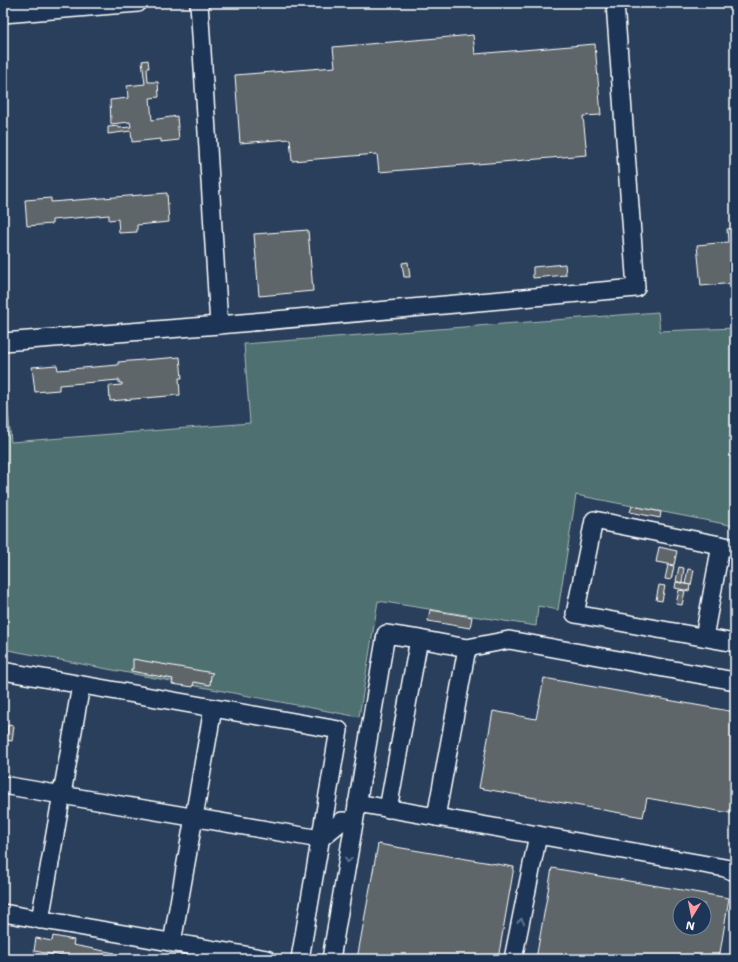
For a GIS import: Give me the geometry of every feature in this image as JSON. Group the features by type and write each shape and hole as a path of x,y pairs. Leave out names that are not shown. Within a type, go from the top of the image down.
{"street":[{"path":"3,14 45,7 138,3"},
{"path":"199,3 219,325"},
{"path":"3,342 219,325 636,288 615,3"},
{"path":"704,637 728,546 594,520 575,614 735,643"},
{"path":"331,959 386,634 467,648 509,640 735,682"},
{"path":"388,808 418,639"},
{"path":"436,817 467,648"},
{"path":"3,671 339,730 300,959"},
{"path":"40,920 81,685"},
{"path":"172,943 213,708"},
{"path":"3,785 320,839 342,821 354,822"},
{"path":"357,803 726,868 735,872"},
{"path":"513,959 538,835"},
{"path":"3,913 267,959"}],"green space":[{"path":"658,312 660,331 735,328 735,526 576,495 558,610 538,606 536,626 378,601 359,717 3,649 3,358 11,442 250,423 244,344"}],"building":[{"path":"473,35 475,54 595,44 601,115 583,116 587,155 379,172 377,154 292,161 290,139 240,143 235,75 335,67 333,47"},
{"path":"148,60 148,82 158,82 159,97 150,98 152,120 177,116 179,140 161,142 161,139 132,142 131,131 108,134 108,127 131,127 130,122 111,124 110,100 128,98 127,86 145,84 142,61"},
{"path":"167,193 169,222 137,225 137,232 119,233 118,219 109,220 109,215 52,220 52,224 27,226 25,200 51,198 51,202"},
{"path":"735,228 735,283 701,286 697,245 728,242 727,229"},
{"path":"308,230 313,291 259,296 254,234"},
{"path":"408,262 410,277 404,277 402,263"},
{"path":"565,264 566,275 533,278 533,267"},
{"path":"180,357 182,378 179,378 180,395 110,401 109,386 122,385 122,383 119,383 119,380 59,385 59,390 35,392 32,367 57,365 58,370 118,365 118,362"},
{"path":"632,506 661,512 660,518 630,512"},
{"path":"659,547 677,551 674,565 656,562"},
{"path":"668,565 674,566 671,580 665,579"},
{"path":"679,567 684,568 682,583 676,581"},
{"path":"688,569 694,570 691,585 685,584"},
{"path":"676,582 690,585 689,591 675,588"},
{"path":"659,585 665,586 662,601 656,600"},
{"path":"679,590 685,591 682,605 676,604"},
{"path":"430,610 472,617 470,628 428,621"},
{"path":"133,659 213,673 211,675 210,685 194,682 193,687 172,684 173,679 131,671 131,669 133,669"},
{"path":"544,678 735,712 735,814 647,798 643,817 479,788 493,711 536,719"},
{"path":"8,725 14,726 12,741 6,740"},
{"path":"378,844 514,867 498,959 357,959"},
{"path":"552,868 729,898 719,959 536,959"},
{"path":"53,936 74,940 73,945 115,953 115,955 113,959 80,959 34,951 36,938 52,941"}]}
